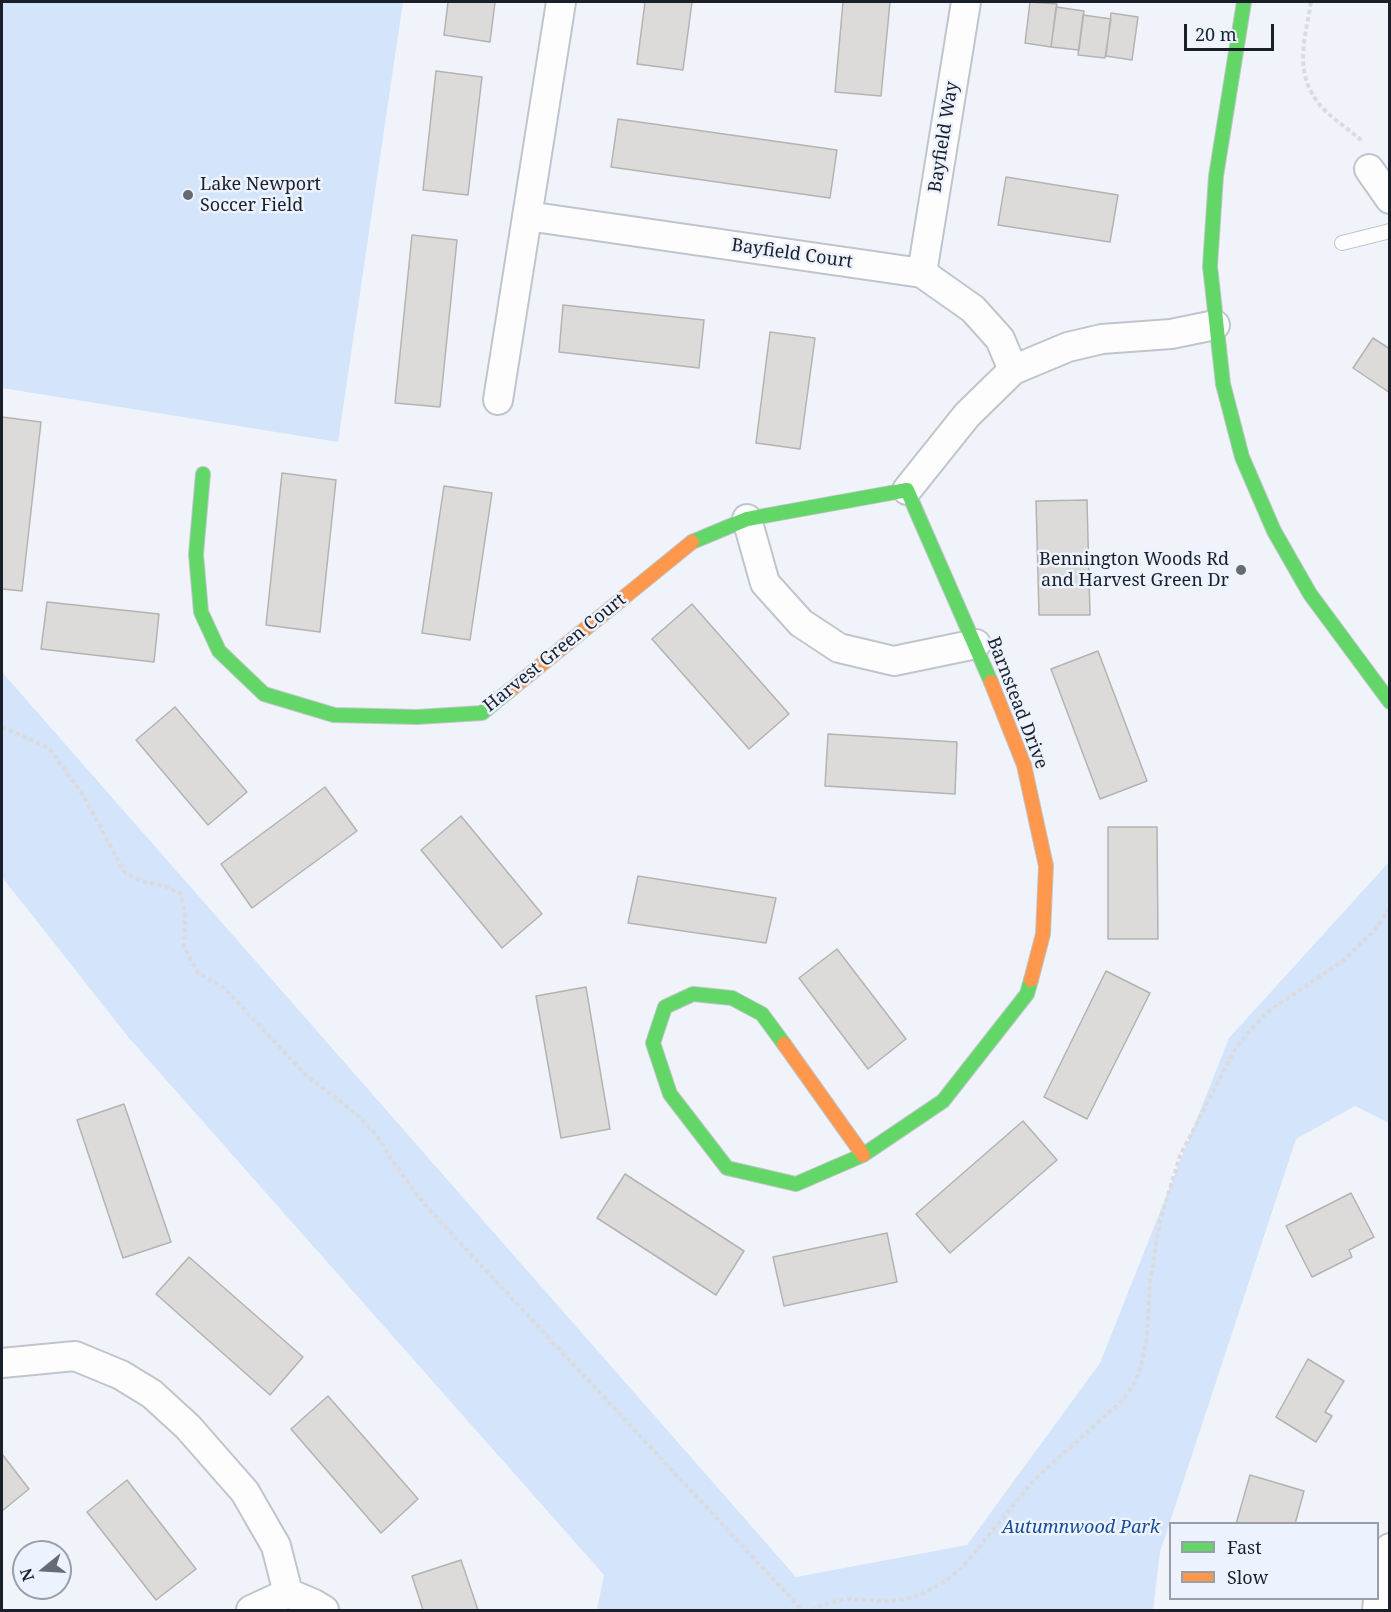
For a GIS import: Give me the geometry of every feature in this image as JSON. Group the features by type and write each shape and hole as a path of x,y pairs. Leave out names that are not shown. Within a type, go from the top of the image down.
{"street":[{"path":"498,400 561,2"},
{"name":"Bayfield Way","path":"922,273 966,2"},
{"path":"1244,2 1216,176 1210,266 1223,384 1242,457 1274,531 1310,594 1389,702"},
{"path":"1369,169 1389,199"},
{"name":"Bayfield Court","path":"527,216 922,273 973,309 1000,339 1013,370"},
{"path":"907,490 967,415 1013,370 1068,347 1102,339 1171,334 1215,324"},
{"name":"Harvest Green Court","path":"203,474 195,554 201,612 219,651 264,694 334,715 417,717 482,713 693,541 747,519 907,490"},
{"name":"Barnstead Drive","path":"863,1155 762,1014 732,998 693,993 665,1007 653,1043 670,1094 727,1168 796,1184 863,1155 944,1101 1027,994 1043,933 1046,866 1024,765 976,644 907,490"},
{"path":"747,519 765,583 801,623 839,648 894,661 976,644"},
{"path":"2,1363 75,1356 121,1375 152,1394 188,1427 245,1492 276,1546 288,1593"},
{"path":"1379,1592 1389,1548"},
{"path":"251,1611 288,1593 324,1611"}],"lane":[{"path":"1342,243 1389,231"}],"path":[{"path":"1311,2 1302,60 1305,83 1321,106 1360,139 1369,169"},
{"path":"2,727 49,748 83,795 125,873 165,886 181,894 185,916 184,947 198,973 223,987 307,1076 354,1112 375,1133 425,1205 802,1611"},
{"path":"812,1611 829,1603 846,1599 889,1601 906,1599 924,1593 945,1581 961,1569 1035,1479 1125,1400 1142,1363 1147,1336 1150,1281 1160,1221 1180,1156 1236,1047 1266,1013 1344,960 1374,931 1389,908"}],"green space":[{"name":"Lake Newport Soccer Field","path":"2,2 403,2 338,442 2,388"},
{"name":"Autumnwood Park","path":"2,672 796,1577 967,1545 1100,1363 1229,1038 1389,862 1389,1123 1355,1106 1296,1139 1169,1522 1160,1552 1153,1610 597,1610 604,1575 129,1038 2,877"}],"building":[{"path":"448,2 495,2 490,42 444,35"},
{"path":"645,2 692,2 683,70 637,64"},
{"path":"843,2 890,2 881,96 835,92"},
{"path":"1030,2 1057,4 1051,47 1025,43"},
{"path":"1056,7 1084,11 1079,50 1051,47"},
{"path":"1111,13 1138,17 1132,60 1106,56"},
{"path":"1083,15 1111,19 1105,58 1078,55"},
{"path":"436,71 482,77 468,195 423,190"},
{"path":"618,119 837,150 830,198 611,167"},
{"path":"1006,177 1118,195 1110,242 998,225"},
{"path":"412,235 457,240 440,407 395,403"},
{"path":"563,305 704,320 699,368 559,352"},
{"path":"770,332 815,338 800,449 756,443"},
{"path":"1373,338 1390,349 1390,393 1353,368"},
{"path":"2,417 41,422 22,591 2,589"},
{"path":"282,473 336,480 320,632 266,625"},
{"path":"444,486 492,493 470,640 422,633"},
{"path":"1087,500 1090,615 1039,615 1036,501"},
{"path":"47,602 159,614 154,662 41,649"},
{"path":"692,604 789,714 749,749 652,639"},
{"path":"1098,651 1147,781 1100,799 1051,669"},
{"path":"175,707 247,792 208,825 136,740"},
{"path":"828,734 957,742 955,794 825,786"},
{"path":"325,787 357,831 252,908 221,864"},
{"path":"461,816 542,914 502,948 421,850"},
{"path":"1108,827 1157,827 1158,939 1108,939"},
{"path":"638,876 776,898 766,943 628,923"},
{"path":"837,949 906,1039 868,1069 799,978"},
{"path":"1106,971 1150,993 1087,1119 1044,1097"},
{"path":"586,987 610,1129 561,1138 536,996"},
{"path":"124,1104 171,1242 123,1258 77,1120"},
{"path":"1023,1121 1057,1160 950,1253 916,1214"},
{"path":"625,1174 744,1251 716,1295 597,1218"},
{"path":"1351,1193 1374,1237 1349,1250 1352,1257 1312,1277 1286,1226"},
{"path":"887,1233 897,1282 784,1306 773,1257"},
{"path":"189,1257 303,1357 270,1395 156,1294"},
{"path":"1308,1359 1344,1381 1325,1412 1332,1416 1316,1442 1276,1417"},
{"path":"328,1396 418,1499 381,1533 291,1429"},
{"path":"2,1454 29,1489 2,1511"},
{"path":"1250,1475 1304,1491 1296,1522 1237,1522"},
{"path":"127,1480 196,1569 156,1600 87,1512"},
{"path":"461,1560 478,1610 423,1610 412,1576"}],"traffic: fast":[{"path":"1244,2 1216,176 1210,266 1223,384 1242,457 1274,531 1310,594 1390,702"},
{"path":"203,474 196,554 201,612 219,651 264,694 334,715 417,717 482,713 509,691"},
{"path":"692,542 747,519 907,490 991,682"},
{"path":"784,1044 762,1014 732,998 693,994 665,1007 653,1043 670,1094 727,1168 796,1184 863,1155 943,1101 1027,994 1031,980"}],"traffic: slow":[{"path":"509,691 692,542"},
{"path":"991,682 1024,765 1046,866 1043,934 1031,980"},
{"path":"784,1044 863,1155"}],"place":[{"name":"Lake Newport Soccer Field","path":"188,195"},
{"name":"Bennington Woods Rd and Harvest Green Dr","path":"1241,570"}]}
